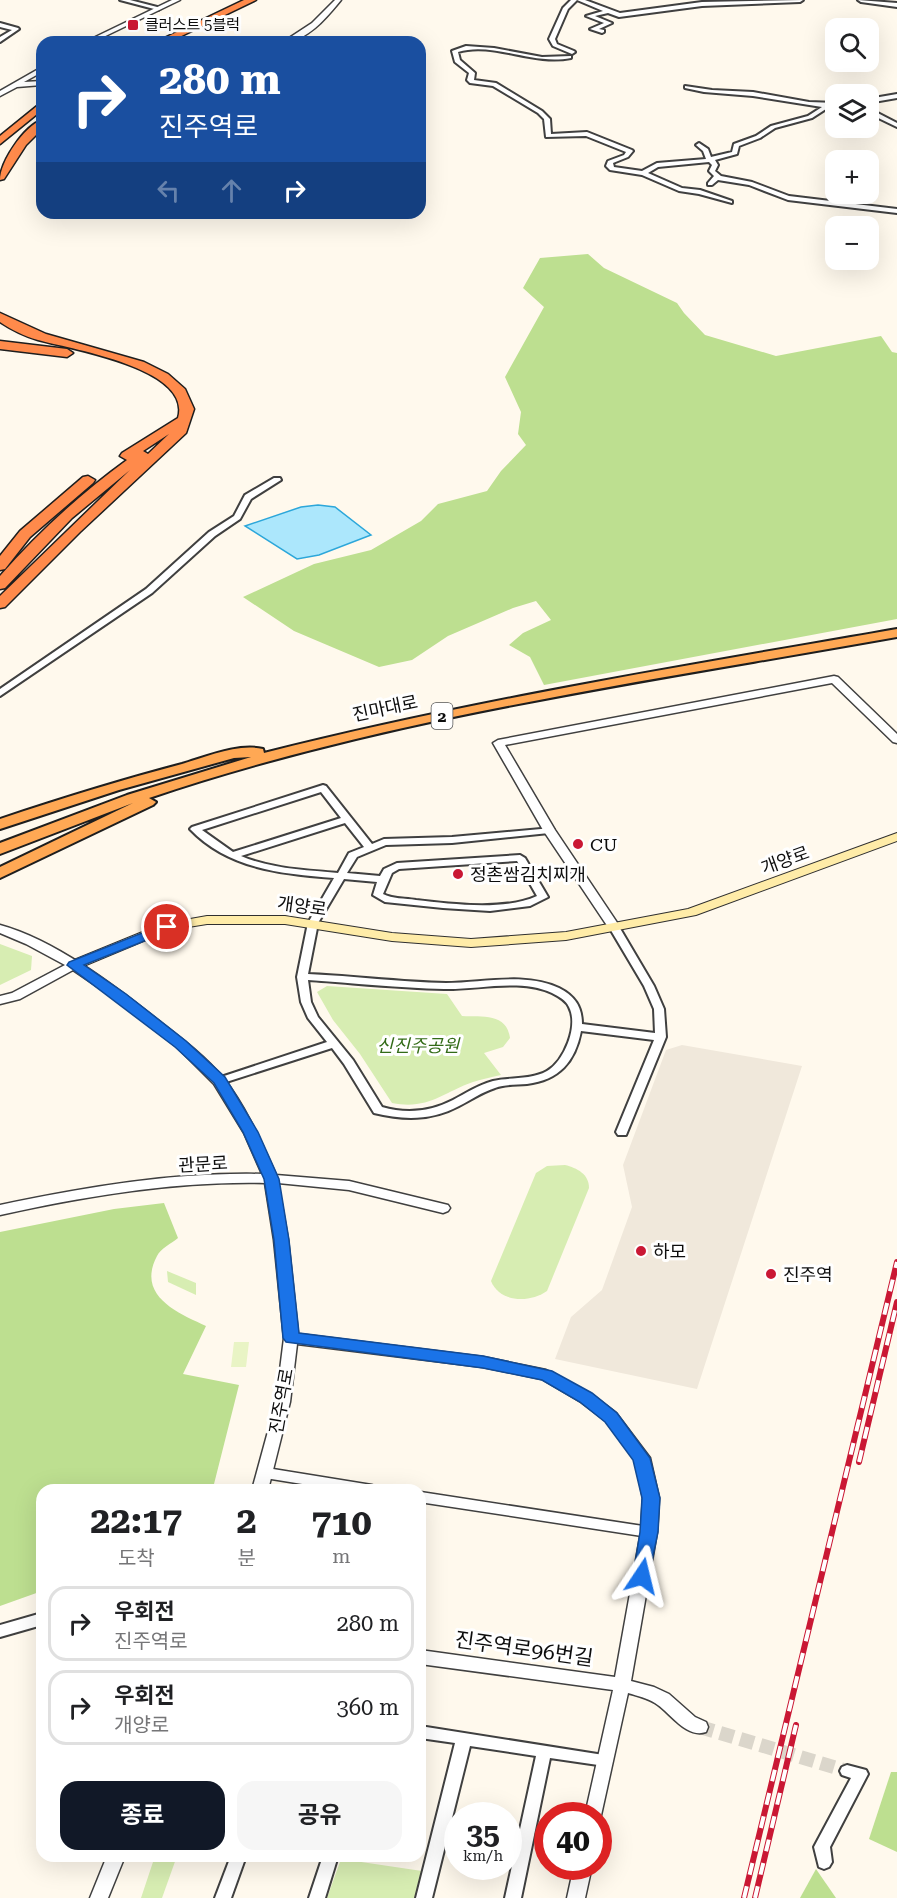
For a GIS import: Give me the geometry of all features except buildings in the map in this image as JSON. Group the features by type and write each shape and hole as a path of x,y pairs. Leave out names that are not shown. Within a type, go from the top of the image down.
{"highway":[{"path":"156,36 233,0"},
{"path":"174,36 251,0"},
{"path":"0,141 36,110"},
{"path":"0,154 36,121"},
{"path":"0,177 22,143 36,129"},
{"path":"0,317 39,336 133,364 163,376 180,389 188,405 186,422 165,446 75,529 0,604"},
{"path":"0,344 94,354 133,364"},
{"path":"0,344 95,357 140,369 170,386 181,404 181,416 164,439 95,489 54,525 0,585"},
{"path":"0,352 32,351 95,357"},
{"path":"0,566 25,534 81,485 178,422"},
{"name":"진마대로","path":"0,841 118,795 262,751 422,713 897,627"},
{"name":"진마대로","path":"0,849 124,801 215,772 314,745 393,726 546,696 897,633"},
{"path":"0,873 171,792 301,753 314,745"},
{"path":"0,824 114,787 233,754 262,751"}],"main road":[{"name":"개양로","path":"74,965 167,927 207,920 267,919 313,923 392,938 471,943 566,936 691,912 897,837"}],"street":[{"path":"123,0 158,8"},
{"path":"100,36 177,0"},
{"path":"297,36 312,28 338,0"},
{"path":"574,0 564,8 557,33 552,39 555,45 570,54 553,60 477,48 455,51 457,61 472,73 470,80 494,84 543,115 547,119 548,136 584,133 622,146 630,153 610,162 610,167 643,173 681,190 700,192 730,202"},
{"path":"580,0 619,15 702,4 800,0"},
{"path":"861,0 897,5"},
{"path":"602,31 593,29 609,23 589,16 608,11"},
{"path":"0,25 16,29 0,40"},
{"path":"0,94 36,72"},
{"path":"14,85 36,83"},
{"path":"687,87 705,92 751,94 805,104 825,105"},
{"path":"879,99 897,96"},
{"path":"643,173 657,165 712,160 730,155 737,152 734,147 736,145 773,128 810,117 825,107"},
{"path":"879,116 896,125"},
{"path":"699,145 705,148 706,156 715,165 712,171 718,178 750,183 788,198 897,211"},
{"path":"710,184 718,178"},
{"path":"0,693 148,591 212,534 237,517 248,497 278,480"},
{"path":"622,1132 661,1037 659,1009 649,986 614,927 549,830 498,742 834,679 897,740"},
{"path":"370,848 323,788 195,829 232,856 255,865 383,879"},
{"path":"232,856 348,819"},
{"path":"302,976 467,987 512,984 537,986 570,998 577,1008 578,1027 563,1065 550,1074 519,1082 498,1083 442,1110 423,1114 378,1110 349,1062 313,1018 306,1002 302,976 313,923 353,855 384,842 452,840 549,830"},
{"path":"520,858 543,897 536,902 498,906 429,904 385,899 378,895 383,879 388,871 397,866 520,858"},
{"name":"진주역로","path":"0,929 30,941 74,965 121,997 180,1044 219,1081 250,1132 272,1179 291,1338 283,1402 262,1484"},
{"name":"개양로","path":"0,1000 16,996 74,965"},
{"path":"578,1027 661,1037"},
{"path":"219,1081 333,1044"},
{"name":"관문로","path":"0,1209 122,1188 186,1182 272,1179 306,1180 366,1188 443,1208"},
{"path":"291,1338 483,1362 546,1375 586,1398 611,1417 642,1458 651,1498 649,1532 622,1685 597,1802"},
{"path":"266,1473 334,1484"},
{"path":"426,1498 649,1532"},
{"path":"0,1631 36,1621"},
{"name":"진주역로96번길","path":"426,1658 622,1685 665,1700 681,1718 700,1727"},
{"path":"426,1733 605,1760"},
{"path":"424,1898 464,1739"},
{"path":"513,1898 544,1751"},
{"path":"824,1862 822,1846 861,1774 847,1771"},
{"path":"99,1898 114,1862"},
{"path":"223,1898 236,1862"},
{"path":"316,1898 328,1862"},
{"path":"576,1898 580,1880"}],"green space":[{"path":"588,254 604,268 677,303 705,335 776,356 881,336 892,352 897,353 897,619 544,685 530,657 509,645 523,633 551,620 536,601 513,608 448,636 412,660 379,667 294,631 243,597 314,564 371,550 421,521 438,504 487,491 501,471 526,445 518,434 521,412 505,377 544,307 523,288 540,258"},
{"path":"0,944 32,956 31,970 0,985"},
{"name":"신진주공원","path":"327,986 447,994 462,1016 499,1020 508,1030 510,1038 503,1047 484,1053 501,1075 473,1082 425,1102 405,1105 392,1103 360,1054 333,1020 317,992"},
{"path":"565,1165 582,1172 589,1188 547,1291 524,1299 501,1294 491,1281 536,1173 547,1166"},
{"path":"164,1203 178,1238 157,1256 152,1270 152,1282 163,1301 173,1309 206,1326 183,1374 239,1385 214,1484 36,1484 36,1593 0,1606 0,1232 114,1209"},
{"path":"167,1271 196,1283 196,1295 168,1282"},
{"path":"234,1342 249,1342 246,1367 231,1367"},
{"path":"891,1772 897,1772 897,1852 869,1839"},
{"path":"153,1862 175,1862 162,1898 141,1898"},
{"path":"340,1862 361,1862 422,1871 416,1898 327,1898"},
{"path":"816,1869 836,1898 800,1898"}],"shaded area":[{"path":"682,1045 802,1066 697,1389 555,1359 571,1317 602,1290 632,1207 623,1165 666,1050"}],"water":[{"path":"318,505 335,507 371,535 319,555 297,559 245,526 301,507"}],"tunnel":[{"path":"700,1727 847,1771"}],"railway":[{"path":"744,1898 897,1262"},
{"path":"859,1462 897,1302"},
{"path":"755,1898 796,1725"}],"place":[{"name":"클러스트 5블럭","path":"133,25"},
{"name":"CU","path":"578,844"},
{"name":"정촌쌈김치찌개","path":"458,874"},
{"name":"하모","path":"641,1251"},
{"name":"진주역","path":"771,1274"}],"route":[{"path":"167,927 74,965 121,997 180,1044 219,1081 250,1132 272,1179 291,1338 483,1362 546,1375 586,1398 611,1417 642,1458 651,1498 649,1532 642,1576"}]}
